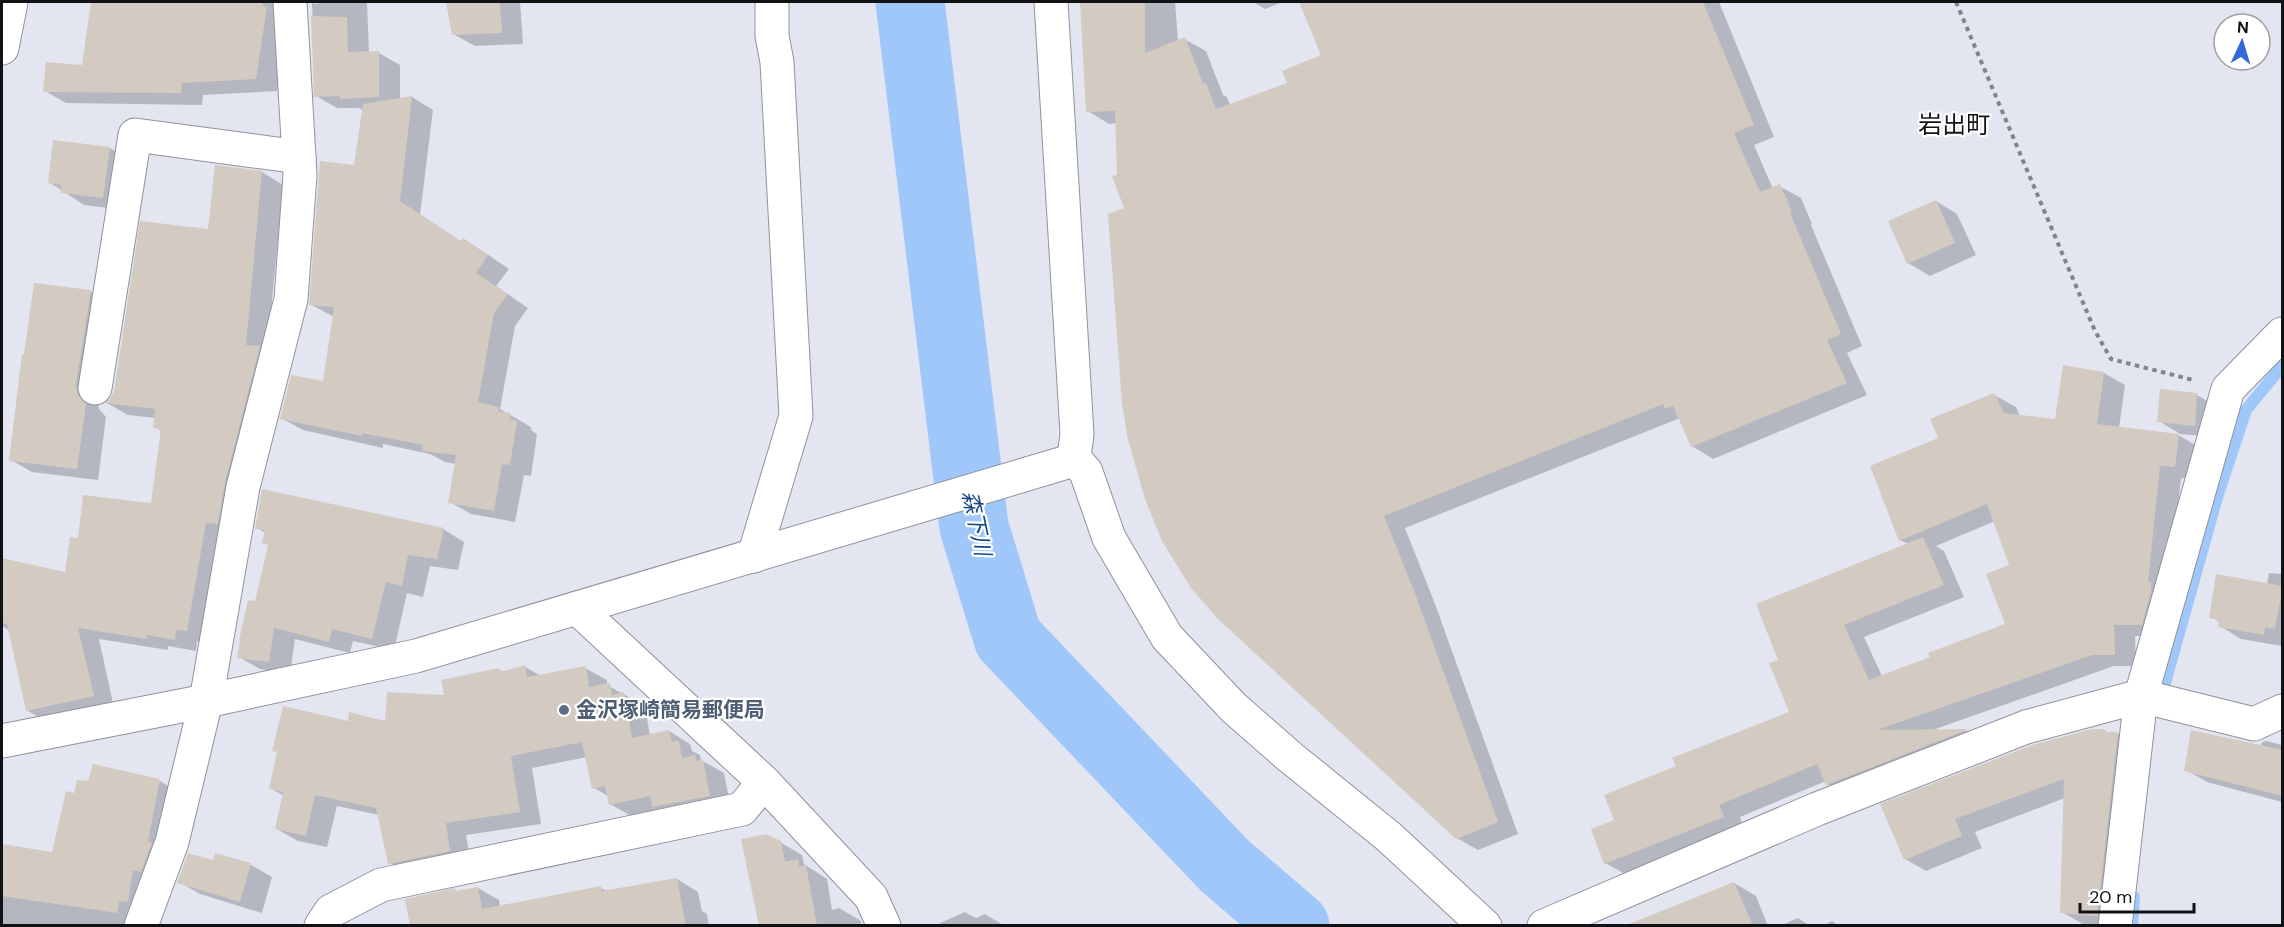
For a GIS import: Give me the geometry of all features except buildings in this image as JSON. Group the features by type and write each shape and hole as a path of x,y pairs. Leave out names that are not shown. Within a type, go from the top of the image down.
{"street":[{"path":"2,48 11,2"},
{"path":"141,926 172,842 206,701 243,487 291,299 300,175 290,2"},
{"path":"754,556 796,416 777,62 772,36 772,2"},
{"path":"1051,2 1077,434 1069,460"},
{"path":"96,388 135,135 299,157"},
{"path":"2115,926 2141,696 2228,389 2283,334"},
{"path":"2,741 206,701 416,656 1069,460"},
{"path":"1069,460 1086,472 1109,538 1167,637 1234,708 1290,757 1389,837 1485,926"},
{"path":"577,608 764,782 870,897 884,926"},
{"path":"1544,926 1817,809 2015,732 2141,696 2254,724 2283,711"},
{"path":"321,926 331,911 381,885 742,809 764,782"}],"path":[{"path":"1956,2 2095,332 2111,359 2228,389"}],"waterway":[{"name":"森下川","path":"910,2 974,527 1008,638 1225,866 1295,926"},
{"path":"2165,683 2218,494 2246,410 2282,366"},
{"path":"2132,926 2134,897"}],"place":[{"name":"金沢塚崎簡易郵便局","path":"564,710"}],"district":[{"name":"岩出町","path":"1954,125"}]}
